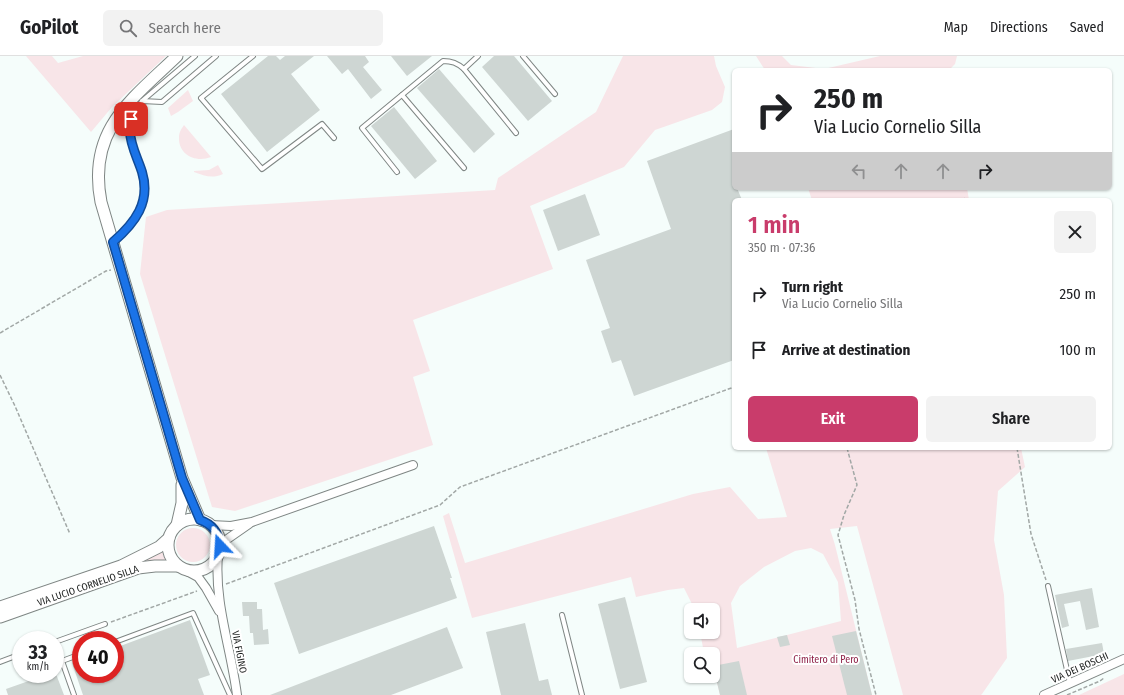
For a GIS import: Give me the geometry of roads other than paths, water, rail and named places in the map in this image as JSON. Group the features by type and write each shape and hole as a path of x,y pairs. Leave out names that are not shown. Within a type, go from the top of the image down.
{"street":[{"name":"VIA LUCIO CORNELIO SILLA","path":"177,56 126,106 110,128 100,158 98,188 182,478 200,520 211,525 231,526 252,522 413,465"},
{"name":"VIA LUCIO CORNELIO SILLA","path":"0,607 121,566 159,548 169,538 173,529 177,525 182,503 182,478"},
{"path":"177,525 188,520 200,520"},
{"name":"VIA LUCIO CORNELIO SILLA","path":"0,617 138,568 155,566 182,568 197,571 208,568 212,564 226,540 252,522"},
{"path":"211,525 218,535 219,551"},
{"path":"169,538 168,549 170,556 173,561 182,568"},
{"name":"VIA FIGINO","path":"219,551 217,568 221,613 232,662 237,695"},
{"name":"VIA FIGINO","path":"182,568 198,578 221,613"},
{"name":"VIA DEI BOSCHI","path":"1044,695 1124,659"}],"lane":[{"path":"113,242 124,232 140,210 146,189 144,178 131,141 131,119 142,101 195,56"},
{"path":"142,101 162,102 216,56"},
{"path":"254,56 201,98 262,169 322,124 334,138"},
{"path":"464,69 478,56"},
{"path":"523,56 555,94"},
{"path":"397,172 362,128 443,61 459,64 516,133"},
{"path":"402,95 464,168"},
{"path":"1048,586 1070,683"},
{"path":"124,639 193,613 230,695"},
{"path":"562,615 582,695"},
{"path":"64,639 105,624"},
{"path":"0,662 12,657"},
{"path":"72,657 62,661 74,695"}],"park label":[{"name":"Cimitero di Pero","path":"826,660"}]}
